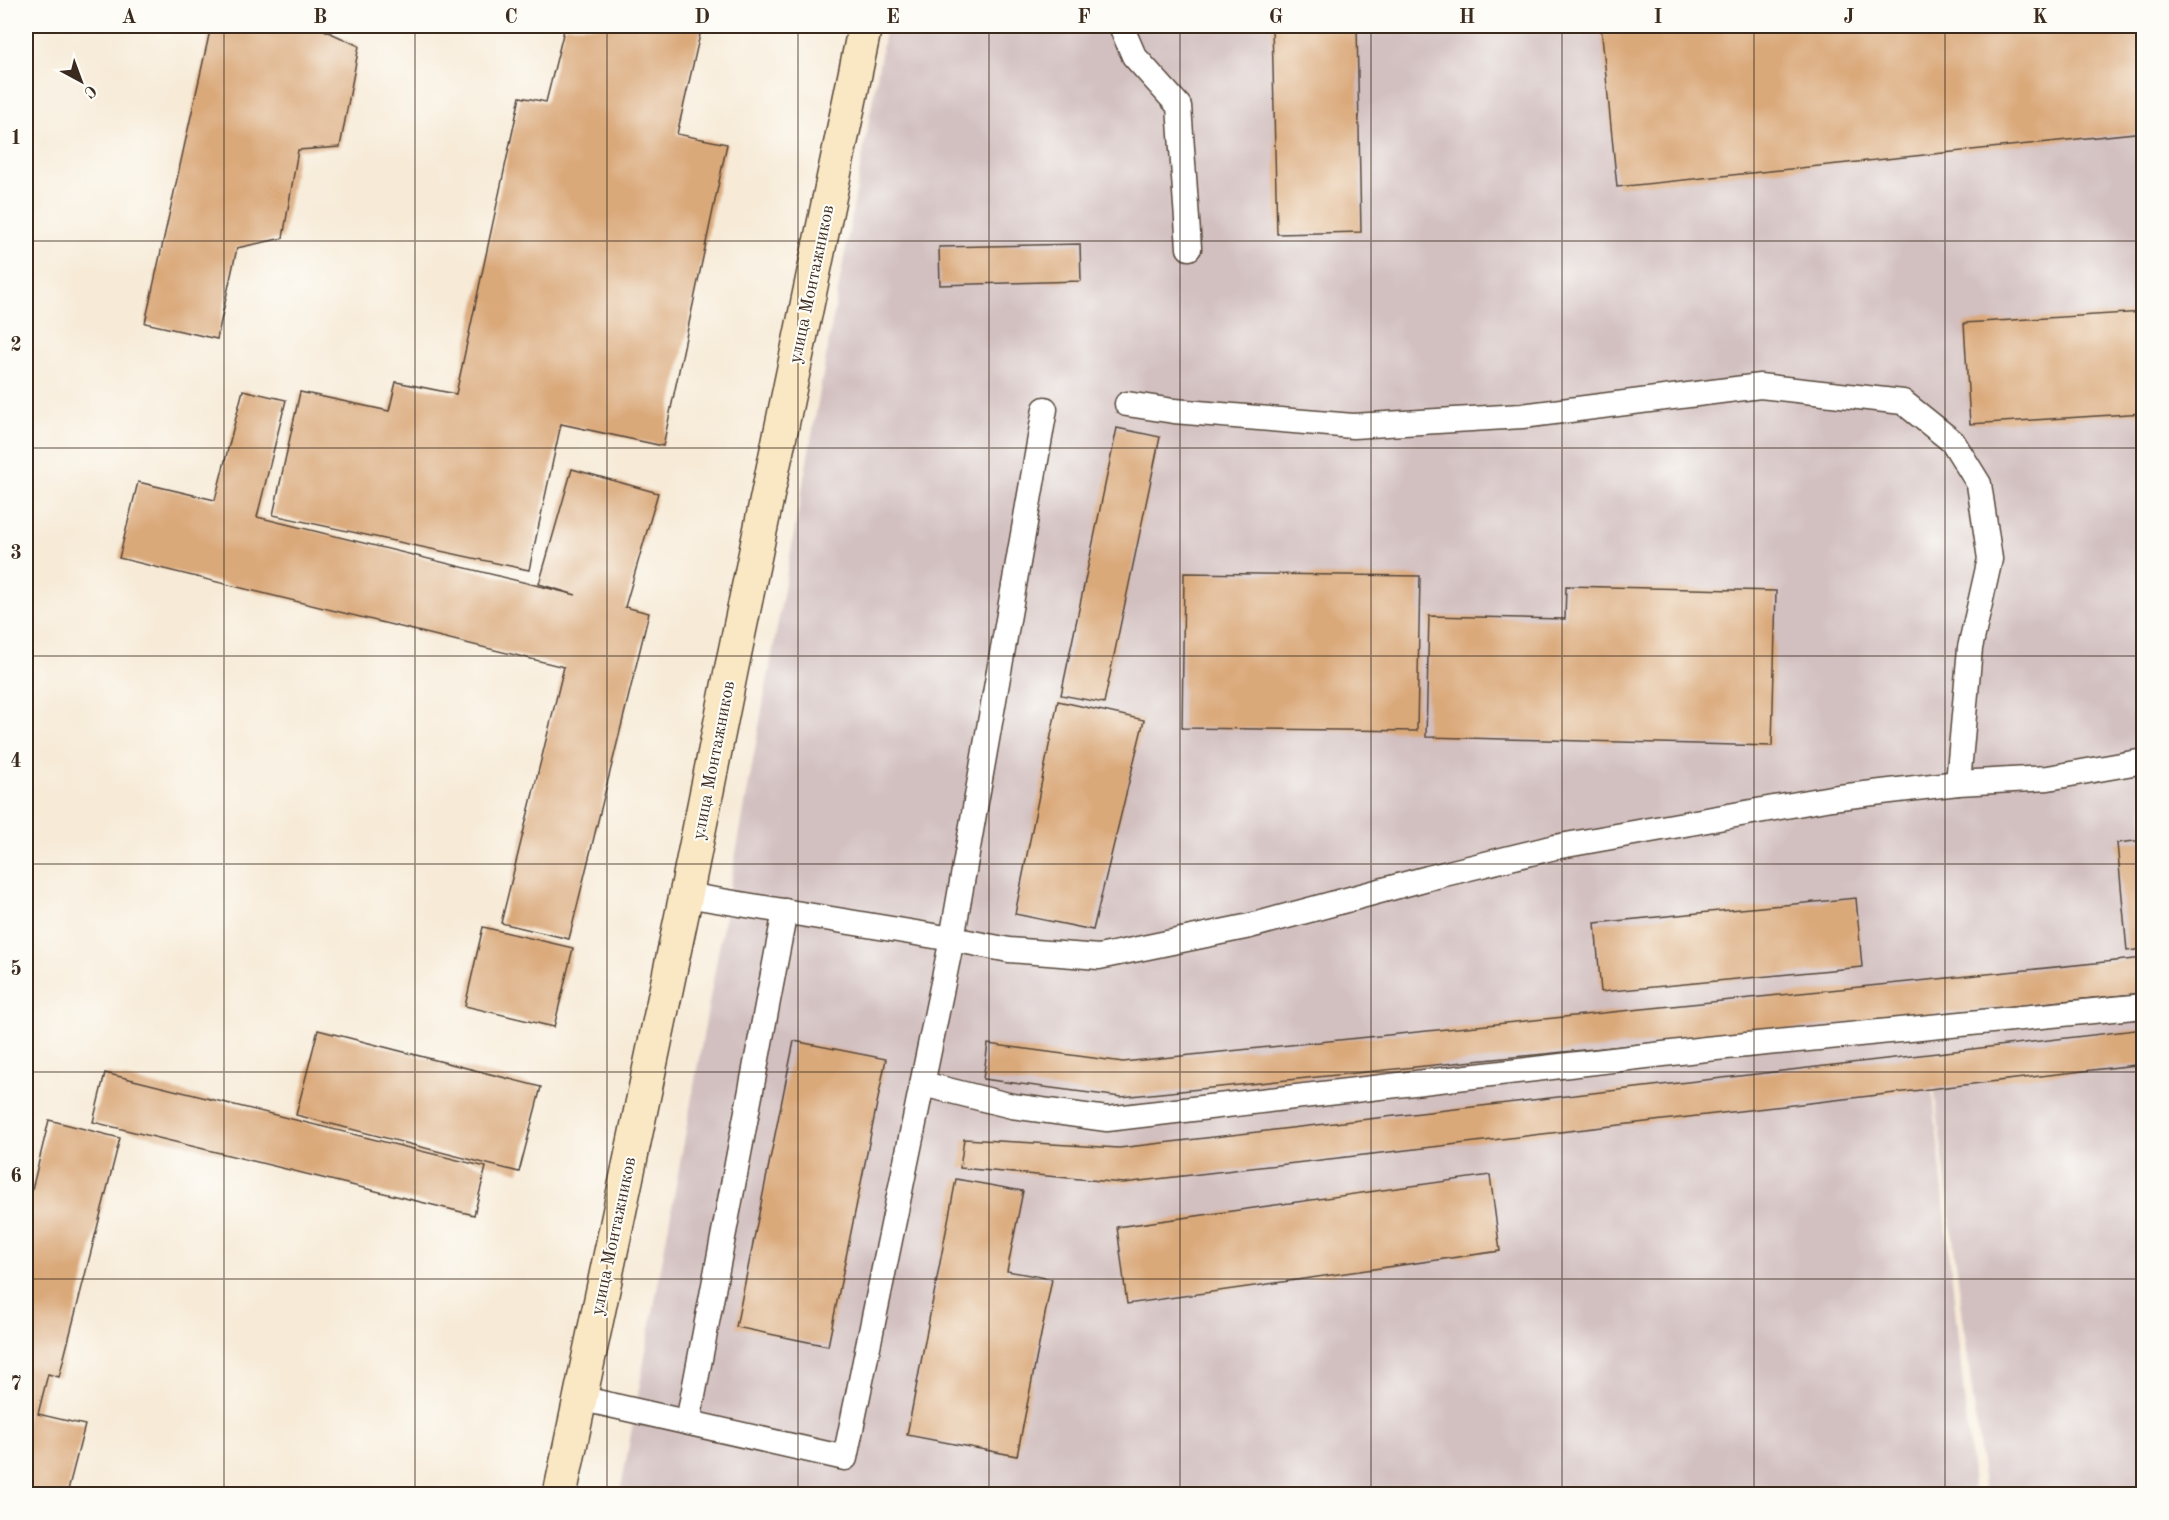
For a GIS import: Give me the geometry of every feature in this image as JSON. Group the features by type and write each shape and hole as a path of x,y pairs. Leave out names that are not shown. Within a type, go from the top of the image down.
{"main road":[{"name":"улица Монтажников","path":"560,1494 865,26"}],"lane":[{"path":"1121,26 1134,56 1179,106 1189,248"},
{"path":"1127,405 1353,426 1522,416 1760,386 1903,402 1953,442 1979,484 1990,559 1970,648 1958,783"},
{"path":"579,1398 844,1458 952,939 1045,409"},
{"path":"686,895 1009,950 1099,957 1250,926 1428,878 1555,847 1831,798 1958,783 2048,778 2144,761"},
{"path":"688,1422 785,911"},
{"path":"923,1084 1012,1106 1107,1119 1706,1049 2144,1006"}],"shaded area":[{"path":"886,26 2143,26 2143,1060 1932,1084 1974,1494 620,1494"},
{"path":"2143,1064 2143,1494 1985,1494 1934,1087"}],"building":[{"path":"211,26 323,26 322,29 359,46 340,147 298,150 283,238 237,248 217,339 145,323"},
{"path":"565,26 702,26 677,134 727,144 663,446 561,424 529,570 273,515 300,392 389,411 396,382 456,394 520,97 546,102"},
{"path":"1272,26 1357,26 1361,232 1277,234"},
{"path":"1601,26 2144,26 2144,132 1617,187"},
{"path":"1080,244 1081,281 940,285 939,247"},
{"path":"2144,312 2144,413 1970,424 1964,323"},
{"path":"243,390 286,400 257,517 576,595 539,584 572,469 658,493 625,607 649,613 569,939 501,923 564,667 119,558 138,482 215,500"},
{"path":"1117,428 1160,437 1104,703 1061,695"},
{"path":"1184,573 1420,576 1417,731 1182,728"},
{"path":"1566,586 1776,591 1772,746 1426,737 1429,616 1565,619"},
{"path":"1058,701 1144,720 1093,930 1015,914"},
{"path":"2144,840 2144,949 2127,951 2117,843"},
{"path":"1856,898 1862,967 1601,992 1595,923"},
{"path":"483,927 573,948 554,1027 465,1006"},
{"path":"2144,958 2144,993 1121,1097 983,1079 988,1044 1123,1062"},
{"path":"2144,1029 2144,1064 1123,1183 960,1168 964,1139 1119,1148"},
{"path":"318,1030 541,1087 519,1172 296,1115"},
{"path":"794,1041 886,1059 828,1346 736,1327"},
{"path":"105,1073 486,1167 474,1215 93,1122"},
{"path":"49,1120 120,1138 59,1377 48,1374 38,1414 85,1425 67,1494 26,1494 26,1214"},
{"path":"1490,1175 1500,1251 1127,1304 1117,1227"},
{"path":"956,1179 1023,1191 1007,1271 1052,1279 1017,1456 907,1435"}]}
